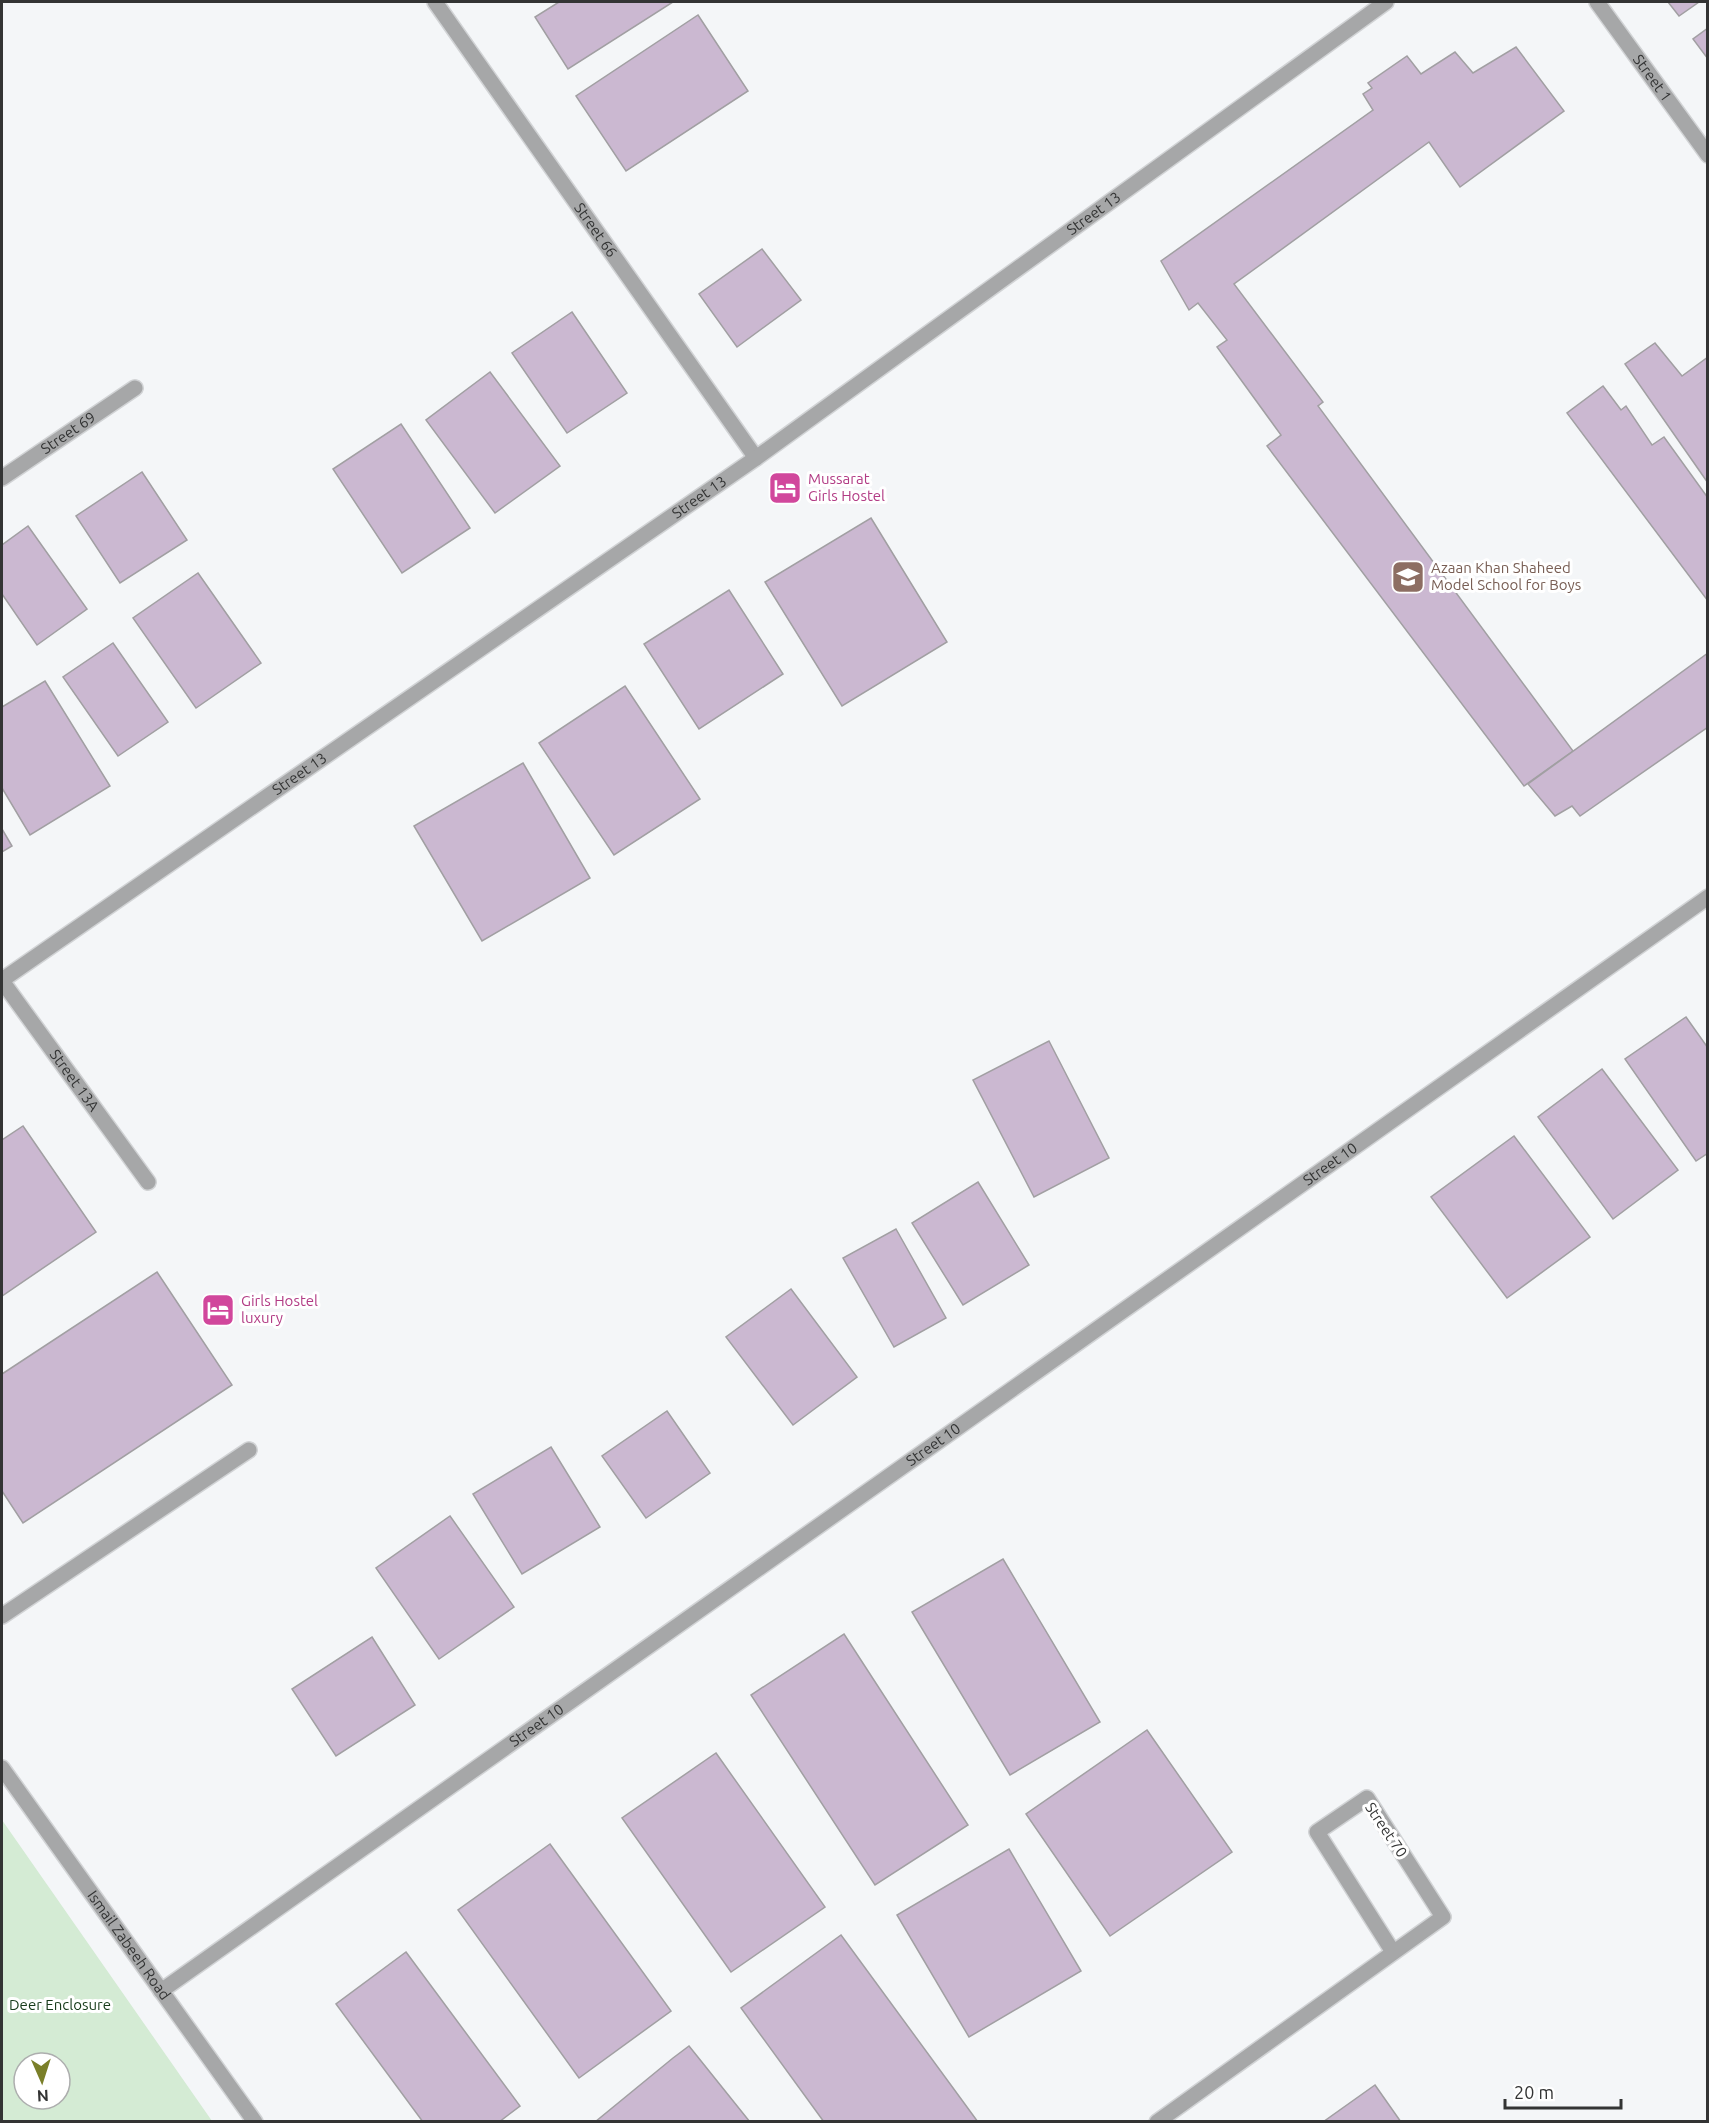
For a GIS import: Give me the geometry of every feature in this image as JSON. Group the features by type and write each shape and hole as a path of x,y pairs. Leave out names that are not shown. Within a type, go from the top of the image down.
{"street":[{"name":"Street 66","path":"435,2 756,458"},
{"name":"Street 13","path":"2,980 756,458 1386,2"},
{"name":"Street 1","path":"1597,2 1707,155"},
{"name":"Street 69","path":"2,478 135,388"},
{"name":"Street 10","path":"161,1991 1707,897"},
{"name":"Street 13A","path":"2,980 148,1182"},
{"path":"2,1616 249,1450"},
{"name":"Ismail Zabeeh Road","path":"2,1768 255,2121"},
{"name":"Street 70","path":"1157,2121 1443,1917 1367,1798 1317,1832 1393,1952"}],"green space":[{"name":"Deer Enclosure","path":"2,1820 212,2121 2,2121"}],"building":[{"path":"559,2 673,2 568,69 535,17"},
{"path":"1668,2 1699,2 1679,16"},
{"path":"698,15 748,91 626,171 576,96"},
{"path":"1708,28 1708,59 1693,39"},
{"name":"Azaan Khan Shaheed Model School for Boys","path":"1516,47 1564,111 1460,187 1429,142 1234,284 1323,402 1318,406 1573,751 1524,786 1267,446 1281,435 1217,347 1227,340 1198,303 1189,310 1161,261 1373,110 1363,94 1372,88 1368,83 1407,56 1421,74 1455,52 1473,73"},
{"path":"762,249 801,300 737,347 699,294"},
{"path":"572,312 627,393 567,433 512,353"},
{"path":"1655,343 1682,376 1708,357 1708,483 1625,364"},
{"path":"490,372 560,466 495,513 426,420"},
{"path":"1603,386 1621,410 1626,406 1652,445 1664,437 1708,498 1708,601 1567,413"},
{"path":"401,424 470,528 402,573 333,469"},
{"path":"142,472 187,540 120,583 76,516"},
{"path":"871,518 947,642 842,706 765,582"},
{"path":"28,526 87,609 37,645 2,594 2,545"},
{"path":"198,573 261,663 196,708 133,618"},
{"path":"729,590 783,674 699,729 644,644"},
{"path":"113,643 168,722 118,756 63,677"},
{"path":"1708,653 1708,727 1580,816 1572,806 1555,816 1528,784"},
{"path":"45,681 110,786 30,835 2,788 2,707"},
{"path":"625,686 700,799 614,855 539,743"},
{"path":"523,763 590,878 482,941 414,826"},
{"path":"2,829 12,846 2,852"},
{"path":"1686,1017 1708,1048 1708,1153 1696,1161 1625,1059"},
{"path":"1049,1041 1109,1158 1034,1197 973,1080"},
{"path":"1602,1069 1678,1170 1613,1219 1538,1117"},
{"path":"23,1126 96,1232 2,1296 2,1140"},
{"path":"1514,1136 1590,1237 1507,1298 1431,1197"},
{"path":"978,1182 1029,1265 963,1305 912,1223"},
{"path":"896,1229 946,1318 894,1347 843,1258"},
{"path":"157,1272 232,1385 23,1523 2,1491 2,1374"},
{"path":"791,1289 857,1377 793,1425 726,1337"},
{"path":"667,1411 710,1473 646,1518 602,1456"},
{"path":"551,1447 600,1527 522,1574 473,1494"},
{"path":"450,1516 514,1607 439,1659 376,1568"},
{"path":"1003,1559 1100,1722 1010,1775 912,1612"},
{"path":"844,1634 968,1825 875,1885 751,1695"},
{"path":"372,1637 415,1705 336,1756 292,1689"},
{"path":"1147,1730 1232,1852 1110,1936 1026,1814"},
{"path":"716,1753 825,1907 731,1972 622,1818"},
{"path":"550,1844 671,2011 579,2078 458,1910"},
{"path":"1009,1849 1081,1971 969,2037 897,1915"},
{"path":"841,1935 978,2122 824,2122 741,2008"},
{"path":"406,1952 520,2106 499,2122 423,2122 336,2004"},
{"path":"689,2046 750,2122 595,2122 673,2058"},
{"path":"1375,2085 1401,2122 1323,2122"}],"place":[{"name":"Mussarat Girls Hostel","path":"785,488"},
{"name":"Azaan Khan Shaheed Model School for Boys","path":"1408,577"},
{"name":"Girls Hostel luxury","path":"218,1310"}]}
